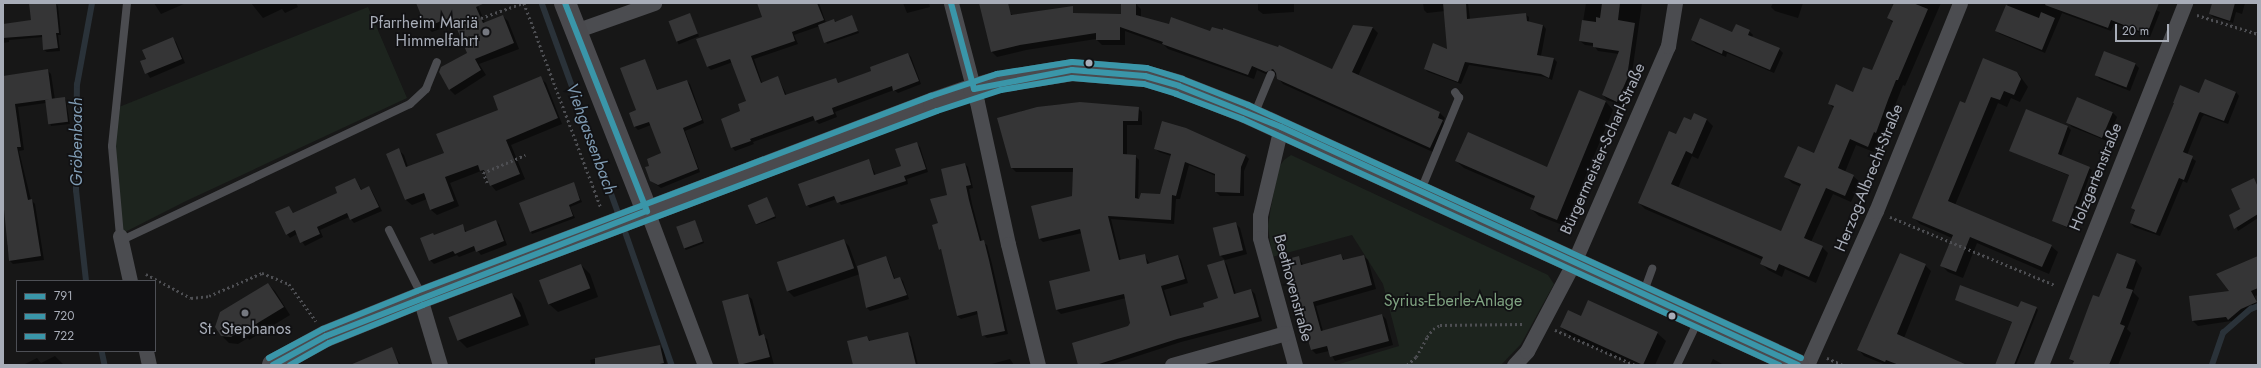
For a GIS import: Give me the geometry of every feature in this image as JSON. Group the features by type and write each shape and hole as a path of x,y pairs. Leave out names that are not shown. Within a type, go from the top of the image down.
{"street":[{"path":"565,3 640,214 705,365"},
{"path":"576,31 654,3"},
{"path":"951,3 974,89 1008,244 1038,365"},
{"name":"Bürgermeister-Scharl-Straße","path":"1514,365 1528,351 1574,262 1668,46 1675,3"},
{"name":"Herzog-Albrecht-Straße","path":"1807,365 1876,211 1960,3"},
{"name":"Holzgartenstraße","path":"2040,365 2184,7"},
{"path":"273,365 326,336 607,220 640,214 974,89 1072,70 1145,76 1179,86 1281,127 1698,321 1798,365"},
{"name":"Beethovenstraße","path":"1281,127 1260,216 1260,238 1295,365"},
{"path":"120,238 130,280"},
{"path":"420,298 440,365"},
{"path":"1172,365 1286,332"},
{"path":"146,352 149,365"}],"lane":[{"path":"127,3 112,146 120,238 410,104 426,89 437,62"},
{"path":"1253,116 1271,74"},
{"path":"1420,191 1459,98 1455,92"},
{"path":"389,230 418,288 420,298"},
{"path":"1643,295 1652,268"},
{"path":"1676,365 1698,321"}],"path":[{"path":"481,18 523,3 607,220"},
{"path":"2184,7 2258,34"},
{"path":"487,183 483,173 525,155"},
{"path":"1876,211 2071,291"},
{"path":"126,264 191,298 209,296 262,273 289,284 321,328"},
{"path":"1407,365 1416,357 1433,329 1440,325 1541,324 1635,365"}],"green space":[{"path":"368,7 407,98 186,201 123,233 114,147 119,107"},
{"name":"Syrius-Eberle-Anlage","path":"1291,155 1548,275 1554,284 1521,344 1501,365 1336,365 1399,346 1383,284 1352,235 1272,257 1268,226 1271,207 1279,167 1284,160"}],"building":[{"path":"29,3 56,3 59,33 56,33 58,48 43,50 42,35 3,38 3,24 31,20"},
{"name":"Pfarrheim Mariä Himmelfahrt","path":"416,3 485,3 476,7 483,23 503,15 514,43 475,59 481,70 449,90 439,72 441,67 467,53 452,17 426,27"},
{"path":"757,3 817,3 824,20 792,32 795,41 751,56 761,83 778,76 785,95 836,78 838,83 871,71 870,67 908,53 919,81 893,91 892,86 832,108 834,114 815,121 813,116 750,139 751,141 731,148 721,119 740,111 738,104 746,101 730,59 707,67 696,39 762,17"},
{"path":"979,3 1008,3 1011,15 1073,6 1073,13 1121,14 1121,3 1136,3 1136,15 1169,24 1171,17 1210,31 1212,27 1223,30 1223,28 1278,47 1279,45 1332,69 1353,25 1373,27 1352,72 1440,112 1438,118 1443,120 1430,148 1277,79 1276,73 1273,69 1266,72 1252,66 1248,75 1120,27 1120,40 1096,40 1096,33 1020,45 991,52"},
{"path":"1443,3 1466,3 1467,19 1526,13 1527,21 1543,25 1537,55 1554,58 1549,78 1541,74 1465,62 1458,82 1424,69 1433,43 1447,49"},
{"path":"1602,3 1620,3 1618,20 1635,23 1628,70 1631,70 1617,102 1602,95 1619,51 1593,47 1593,43 1579,41 1582,20 1596,22 1596,17 1600,18"},
{"path":"1894,3 1913,3 1928,9 1898,80 1896,80 1876,133 1874,132 1868,147 1850,139 1838,168 1854,175 1845,196 1826,188 1804,238 1823,246 1809,277 1779,264 1776,271 1760,264 1763,257 1638,203 1669,131 1676,134 1684,117 1691,120 1694,113 1707,119 1692,154 1686,151 1671,184 1781,231 1801,184 1784,177 1798,146 1814,153 1834,106 1828,104 1836,84 1853,92 1863,67 1872,70 1893,21 1887,18"},
{"path":"2046,3 2159,3 2147,34 2111,20 2108,28 2045,5"},
{"path":"2212,3 2235,3 2230,21 2209,14"},
{"path":"2006,5 2039,18 2041,12 2055,18 2042,50 1995,31"},
{"path":"690,13 698,34 676,42 669,21"},
{"path":"852,15 858,31 824,43 818,25 834,19 835,22"},
{"path":"1700,18 1732,32 1736,24 1750,30 1748,35 1780,48 1770,70 1723,50 1722,54 1691,40"},
{"path":"173,37 182,59 145,74 140,61 146,59 142,50"},
{"path":"2104,51 2136,63 2126,87 2095,75"},
{"path":"1983,58 2017,72 2021,79 2014,95 2004,91 2000,100 1991,97 1948,201 2052,245 2042,267 1970,237 1956,272 1940,266 1953,235 1912,218 1960,101 1965,103"},
{"path":"645,59 657,90 687,80 702,120 683,128 698,169 658,185 650,181 645,167 649,166 647,159 661,153 649,122 634,127 629,113 636,110 620,68"},
{"path":"48,69 52,99 15,104 21,147 17,147 28,200 32,199 41,256 9,261 3,199 3,76"},
{"path":"541,76 558,118 506,140 520,174 490,186 484,170 480,171 478,165 445,177 454,201 430,210 424,193 405,200 386,154 399,148 406,167 444,153 436,134 498,110 493,96"},
{"path":"2205,79 2236,92 2224,121 2200,112 2199,113 2183,152 2193,156 2184,180 2179,178 2156,233 2130,223 2135,210 2131,208 2180,85 2199,93"},
{"path":"1579,90 1606,101 1557,220 1530,209 1535,196 1455,161 1468,132 1547,167"},
{"path":"65,97 68,122 48,124 45,99"},
{"path":"2077,97 2113,112 2102,138 2066,123"},
{"path":"1080,102 1139,107 1138,121 1123,121 1123,154 1136,155 1135,198 1139,199 1141,193 1160,194 1171,154 1154,149 1162,121 1186,128 1246,155 1241,167 1240,193 1215,192 1215,174 1185,162 1176,196 1172,195 1171,220 1108,216 1119,260 1145,254 1147,264 1178,255 1185,279 1161,286 1170,316 1204,307 1203,303 1218,298 1207,265 1224,260 1234,294 1251,289 1259,317 1177,339 1096,365 1078,365 1072,343 1128,326 1130,323 1124,294 1056,310 1049,281 1090,271 1080,229 1039,239 1031,206 1072,196 1073,168 1011,168 997,118 1037,107"},
{"path":"2026,109 2068,126 2058,154 2090,167 2067,227 2052,221 2069,175 2009,151"},
{"path":"917,142 926,169 904,176 906,181 837,203 834,196 806,206 798,184 869,159 874,175 901,166 895,149"},
{"path":"965,163 971,185 966,186 969,200 980,241 984,240 1005,331 982,336 977,311 957,316 941,249 939,250 932,225 938,223 930,199 947,195 941,169"},
{"path":"355,178 361,190 369,186 379,207 350,220 347,213 317,227 320,234 300,243 295,230 286,235 275,212 289,206 293,213 337,193 335,187"},
{"path":"2254,178 2258,187 2258,214 2234,229 2229,215 2242,208 2240,209 2231,189"},
{"path":"574,182 580,200 569,205 573,216 530,232 519,203"},
{"path":"767,197 775,216 756,225 748,205"},
{"path":"496,220 504,241 476,252 474,246 455,254 453,251 429,261 420,238 433,233 434,235 463,224 465,232"},
{"path":"695,220 703,242 684,248 676,227"},
{"path":"1236,222 1243,250 1220,256 1213,228"},
{"path":"844,239 854,268 787,291 777,262"},
{"path":"1900,253 1926,264 1897,334 1967,365 1899,365 1886,360 1885,362 1857,350"},
{"path":"2117,253 2136,260 2126,288 2133,290 2120,324 2125,326 2109,365 2072,365 2074,361 2069,359 2093,295 2099,297"},
{"path":"1341,254 1343,260 1364,255 1372,285 1313,302 1321,331 1382,314 1389,341 1330,357 1327,346 1311,350 1283,260 1299,256 1301,265"},
{"path":"886,256 894,279 900,277 907,295 866,308 857,266"},
{"path":"2258,256 2258,288 2251,291 2257,302 2241,309 2228,320 2226,317 2192,321 2189,296 2229,291 2216,274"},
{"path":"581,264 590,288 548,304 539,280"},
{"name":"St. Stephanos","path":"268,283 284,307 241,333 240,331 231,337 221,336 215,327 220,312"},
{"path":"1960,285 2018,307 2021,301 2037,307 2014,365 1995,365 2012,322 1955,300"},
{"path":"512,293 521,316 457,341 449,317"},
{"path":"748,294 759,336 764,334 770,357 739,365 722,301"},
{"path":"1588,300 1658,332 1643,365 1560,327 1568,310 1581,316"},
{"path":"908,332 916,365 853,365 847,341 867,336 869,341"},
{"path":"660,345 664,363 655,365 595,365 595,358"},
{"path":"392,347 399,365 350,365"}],"waterway":[{"name":"Gröbenbach","path":"86,280 76,191 77,85 92,3"},
{"name":"Viehgassenbach","path":"542,3 620,217"},
{"name":"Viehgassenbach","path":"623,225 672,365"},
{"path":"2212,365 2223,333 2251,309 2258,306"},
{"name":"Gröbenbach","path":"102,352 105,365"}],"transit line":[{"name":"791","path":"565,3 647,211"},
{"name":"791","path":"951,3 974,89"},
{"name":"722","path":"269,358 323,329 417,291 931,96 997,74 1072,62 1147,68 1182,79 1248,105 1801,358"},
{"name":"791","path":"974,89 1072,70 1145,76 1179,86 1281,127 1798,365"},
{"name":"720","path":"290,365 329,343 423,305 937,111 1001,90 1072,78 1144,84 1176,94 1242,119 1779,365"},
{"name":"791","path":"273,365 326,336 647,211"}],"place":[{"name":"Pfarrheim Mariä Himmelfahrt","path":"486,32"},
{"name":"St. Stephanos","path":"245,313"}]}
